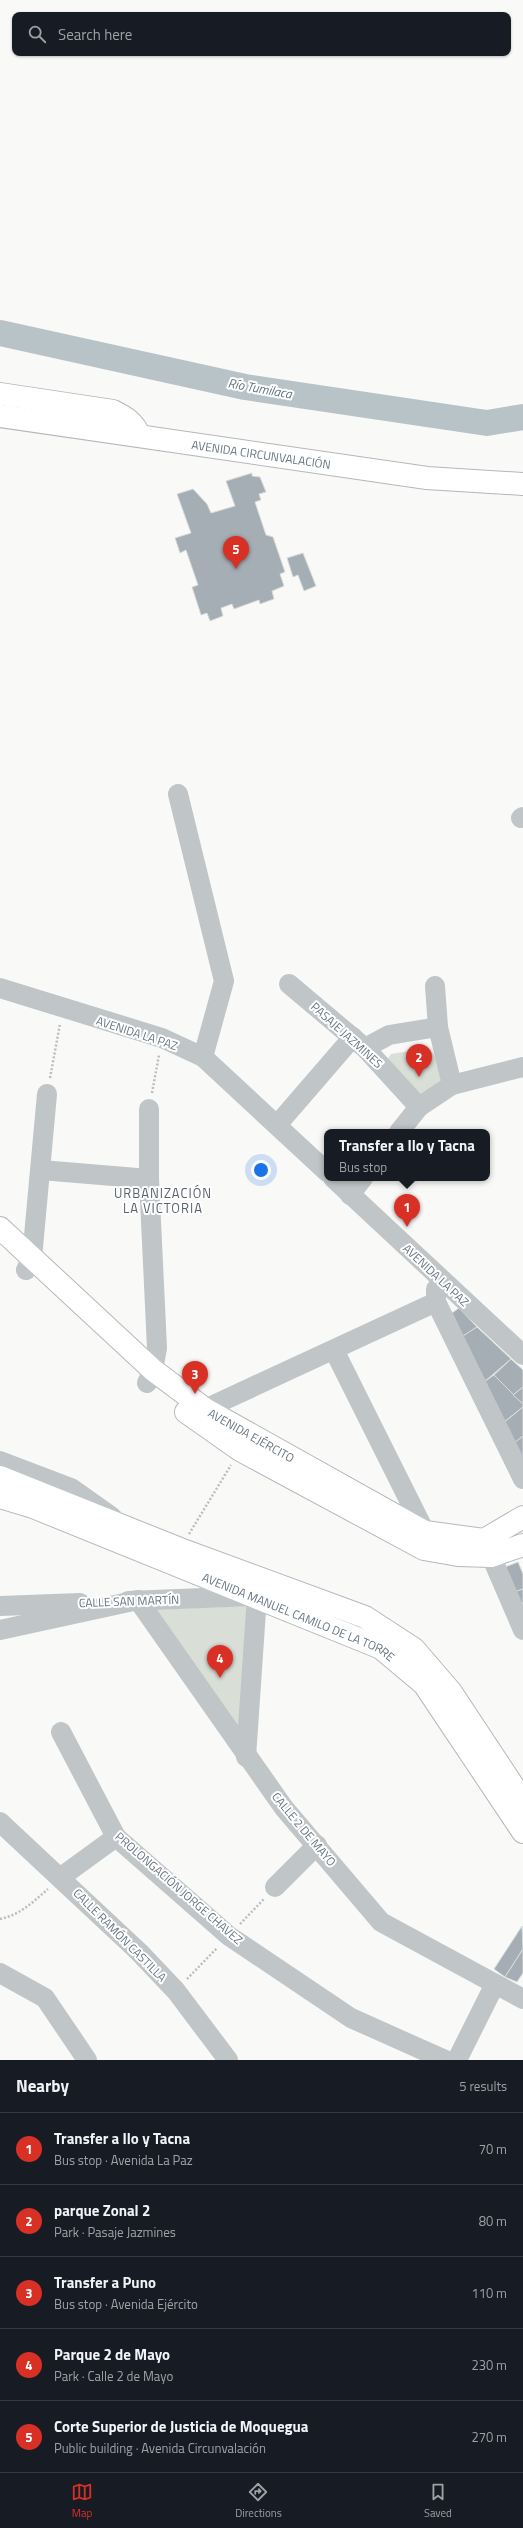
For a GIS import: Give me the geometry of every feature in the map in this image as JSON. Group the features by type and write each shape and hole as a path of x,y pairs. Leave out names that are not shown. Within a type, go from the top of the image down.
{"main road":[{"path":"0,394 113,411 126,418 135,426 139,435"},
{"name":"AVENIDA CIRCUNVALACIÓN","path":"0,416 427,478 523,484"},
{"name":"AVENIDA EJÉRCITO","path":"0,1228 29,1264 150,1376 240,1450 424,1541 458,1555 487,1548 523,1544"},
{"name":"AVENIDA EJÉRCITO","path":"0,1246 29,1264"},
{"name":"AVENIDA EJÉRCITO","path":"150,1376 424,1541"},
{"name":"AVENIDA MANUEL CAMILO DE LA TORRE","path":"0,1476 180,1549 381,1648 424,1684 523,1832"},
{"name":"AVENIDA MANUEL CAMILO DE LA TORRE","path":"0,1497 33,1506 259,1588 365,1617 414,1649 450,1692 523,1801"},
{"path":"487,1548 523,1517"}],"street":[{"path":"178,794 224,981 203,1057"},
{"name":"PASAJE JAZMINES","path":"290,984 359,1042 419,1106"},
{"path":"435,986 438,1027 452,1085"},
{"name":"AVENIDA LA PAZ","path":"0,988 63,1009 162,1038 203,1057 324,1169"},
{"path":"278,1125 359,1042 389,1035 438,1027"},
{"path":"401,1129 419,1106 452,1085 523,1067"},
{"path":"29,1264 41,1170 47,1094"},
{"path":"150,1109 149,1179 156,1348 150,1376"},
{"path":"41,1170 149,1179"},
{"name":"AVENIDA LA PAZ","path":"336,1181 435,1275 523,1354"},
{"path":"350,1195 361,1181"},
{"path":"435,1275 436,1302 523,1479"},
{"path":"205,1409 436,1302"},
{"path":"334,1350 424,1541"},
{"path":"0,1461 71,1488 124,1525"},
{"path":"487,1548 523,1630"},
{"path":"246,1757 259,1588"},
{"name":"CALLE SAN MARTÍN","path":"0,1606 138,1600 259,1588"},
{"path":"0,1630 138,1600"},
{"name":"CALLE 2 DE MAYO","path":"138,1600 246,1757 284,1808 381,1922 523,1999"},
{"name":"PROLONGACIÓN JORGE CHAVEZ","path":"61,1732 116,1837 229,1936 351,2018 445,2060"},
{"name":"CALLE RAMÓN CASTILLA","path":"0,1822 61,1877 176,1991 228,2060"},
{"path":"61,1877 116,1837"},
{"path":"275,1888 317,1845"},
{"path":"0,1973 45,1998 88,2060"},
{"path":"456,2060 495,1984"}],"path":[{"path":"47,1094 63,1009"},
{"path":"150,1109 162,1038"},
{"path":"180,1549 240,1450"},
{"path":"0,1919 9,1917 28,1906 61,1877"},
{"path":"176,1991 275,1888"}],"shaded area":[{"path":"428,1048 442,1065 447,1087 425,1101 383,1067 391,1054"},
{"path":"247,1606 244,1747 147,1610"}],"building":[{"path":"252,473 252,476 260,477 266,492 259,494 261,500 255,502 266,535 273,537 285,572 280,574 284,586 272,591 274,599 260,604 259,600 234,609 232,604 221,608 223,616 210,621 207,613 201,615 192,587 198,585 186,550 180,553 175,538 191,533 177,494 193,489 207,504 211,513 235,506 226,481"},
{"path":"303,553 316,586 304,591 298,575 293,577 287,558"},
{"path":"459,1308 477,1327 463,1336 452,1313"},
{"path":"477,1327 511,1359 484,1382 463,1336"},
{"path":"511,1359 523,1370 523,1387 513,1395 494,1375"},
{"path":"494,1375 523,1404 523,1407 504,1422 484,1382"},
{"path":"523,1387 523,1404 513,1395"},
{"path":"523,1407 523,1436 513,1444 502,1424"},
{"path":"523,1436 523,1463 513,1444"},
{"path":"518,1562 523,1574 523,1589 511,1593 500,1569"},
{"path":"523,1589 523,1603 515,1605 511,1593"},
{"path":"522,1926 523,1949 505,1977 494,1969"},
{"path":"523,1949 523,1973 517,1982 505,1977"}],"waterway":[{"name":"Río Tumilaca","path":"0,333 245,387 487,423 523,417"}],"place":[{"name":"Corte Superior de Justicia de Moquegua","path":"236,569"},
{"name":"parque Zonal 2","path":"419,1077"},
{"name":"Transfer a Ilo y Tacna","path":"407,1227"},
{"name":"Transfer a Puno","path":"195,1394"},
{"name":"Parque 2 de Mayo","path":"220,1678"}],"district":[{"name":"URBANIZACIÓN LA VICTORIA","path":"163,1200"}]}
